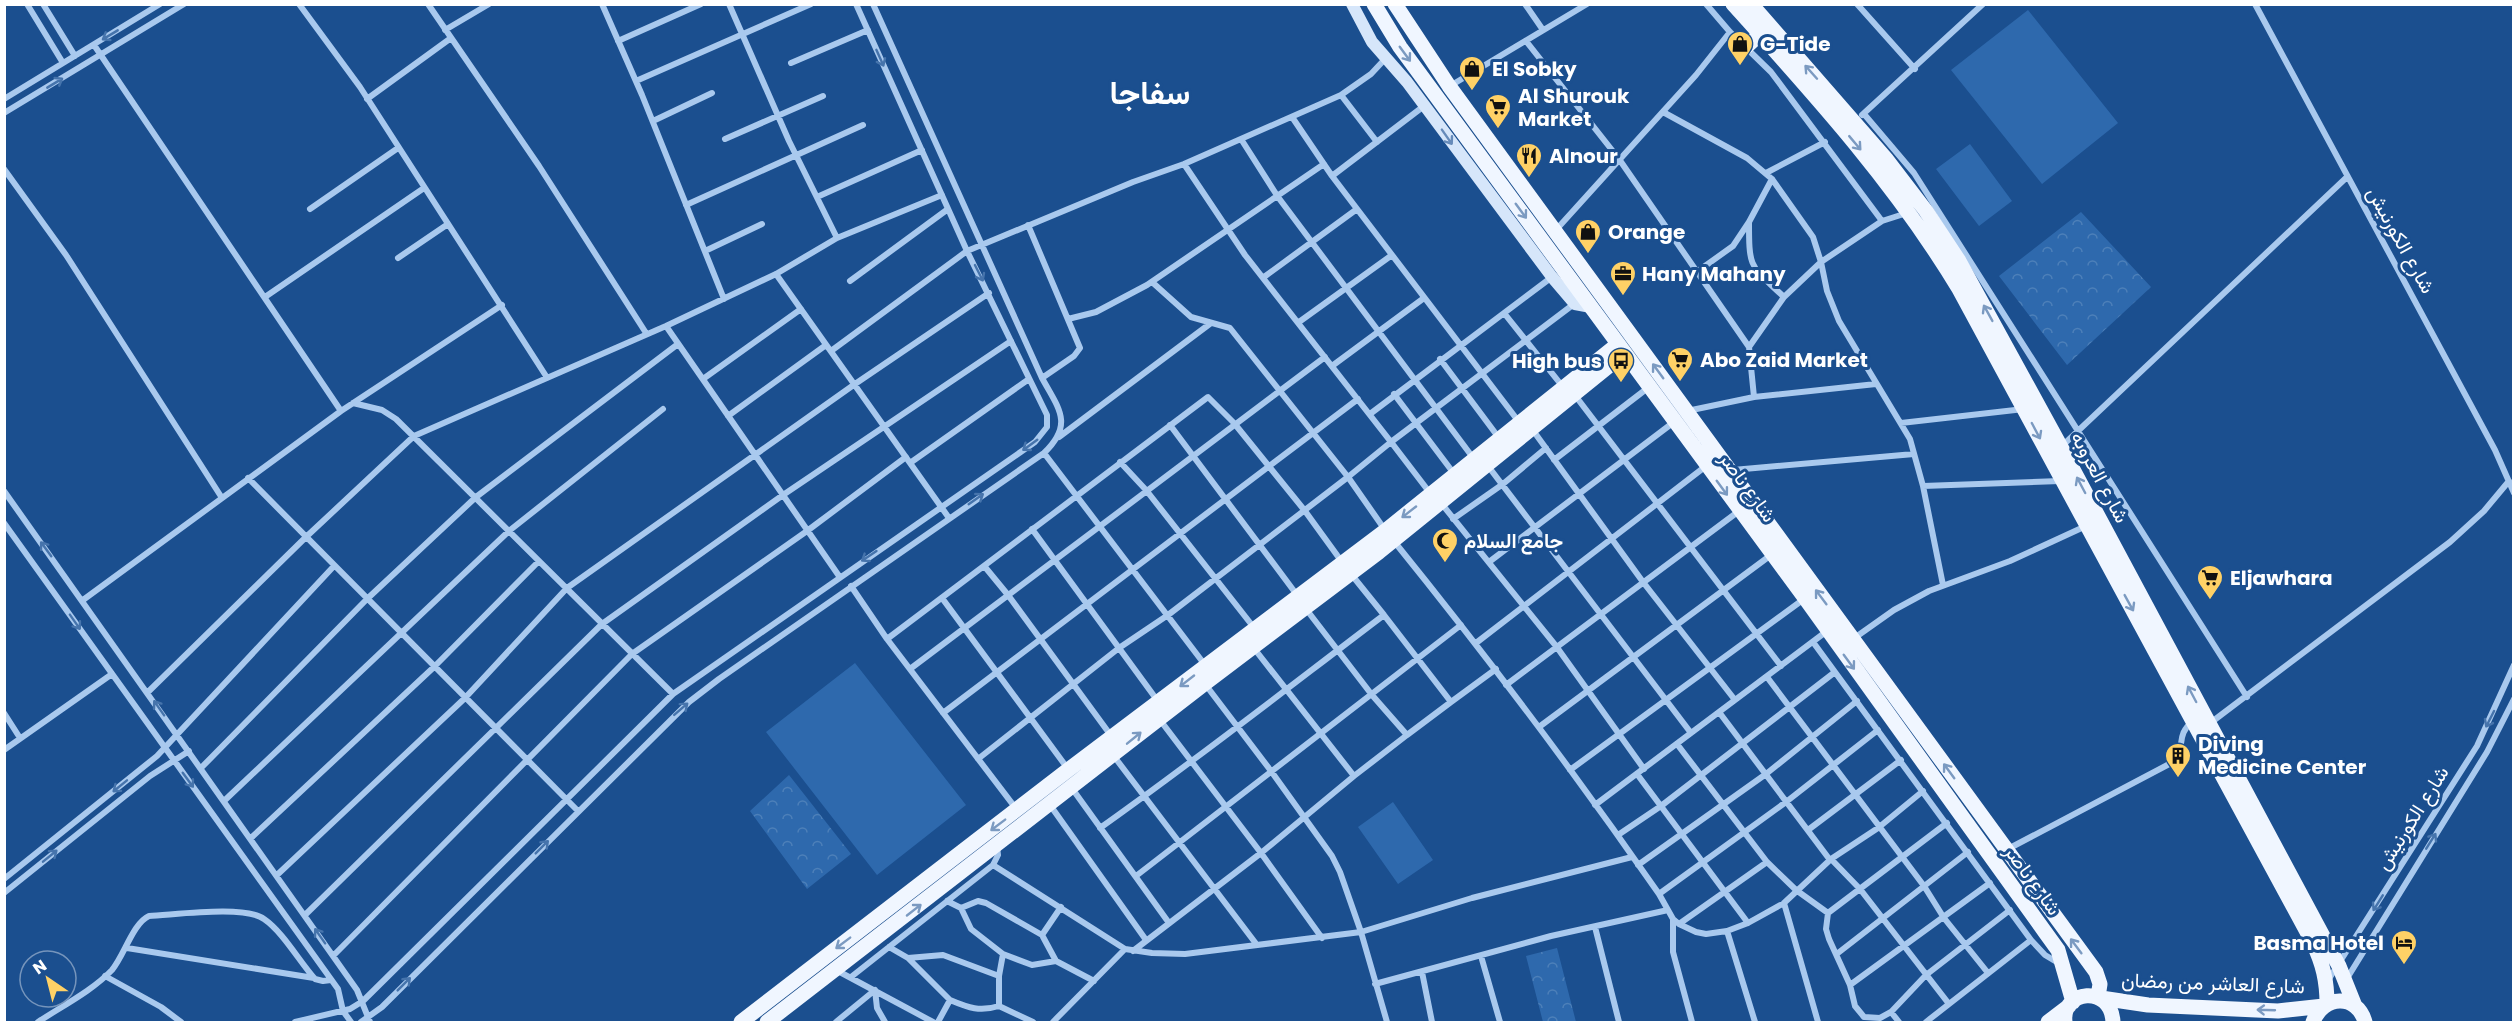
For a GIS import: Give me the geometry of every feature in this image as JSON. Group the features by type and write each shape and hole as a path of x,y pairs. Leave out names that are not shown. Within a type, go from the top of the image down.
{"main road":[{"name":"شارع ناصر","path":"1374,4 1400,47 1674,422 1713,462 1729,471 1769,544 1804,598 1989,872 2058,950 2064,967 2071,1004"},
{"name":"شارع ناصر","path":"1395,4 1449,86 1686,411 1739,511 1852,639 2096,972 2100,984 2100,998 2108,1004 2113,1023"},
{"name":"شارع العروبه","path":"1733,4 1825,98 1859,118 1959,261 2018,369 2025,400 2061,447 2093,523 2193,722 2313,943 2322,962 2327,982 2326,1005"},
{"name":"شارع العروبه","path":"1751,4 1910,212 1959,289 2025,400 2062,480 2093,523 2208,725 2339,966 2355,1006 2365,1022"},
{"path":"1746,47 1760,34"},
{"path":"1477,152 1483,145 1495,149 1494,162 1487,165"},
{"path":"768,1023 1113,755 1205,666 1255,629 1302,601 1389,536 1568,390 1622,349"},
{"path":"1659,401 1673,392"},
{"path":"1436,498 1456,475 1480,462 1499,438 1525,426"},
{"path":"741,1023 1112,737 1204,684 1253,647 1302,601"},
{"path":"1953,819 1973,805"},
{"name":"شارع العاشر من رمضان","path":"2071,1004 2080,997 2148,1005 2278,1011 2342,1001 2355,1006"},
{"path":"2048,1023 2071,1004"},
{"path":"2065,1023 2071,1004"},
{"path":"2313,1023 2317,1013 2326,1005"}],"street":[{"path":"27,4 63,63"},
{"path":"43,4 75,56"},
{"path":"4,99 160,4"},
{"path":"4,113 184,4"},
{"path":"300,4 367,99 546,376"},
{"path":"428,4 539,166 646,333"},
{"path":"445,30 489,4"},
{"path":"602,4 653,121 724,299"},
{"path":"618,41 701,4"},
{"path":"729,4 778,117 837,238"},
{"path":"636,81 811,4"},
{"path":"295,1023 343,1011 363,1001 673,694 839,576 1035,442 1047,428 1047,415 967,251 856,4"},
{"path":"873,4 964,209 1062,419 1059,437"},
{"path":"1352,4 1372,42 1384,59 1399,73 1552,277 1575,304 1591,307"},
{"path":"1525,4 1543,30"},
{"path":"1449,86 1587,4"},
{"path":"1706,4 1730,32 1771,72 1882,221"},
{"path":"1857,4 1915,69"},
{"path":"1983,4 1915,69 1859,118 1914,173 2247,697"},
{"name":"شارع الكورنيش","path":"2255,4 2495,450 2514,493"},
{"path":"791,63 867,30"},
{"path":"1555,231 1696,75 1730,32"},
{"path":"367,99 451,38"},
{"path":"1526,41 1619,159 1749,347 1754,397"},
{"path":"94,45 341,411"},
{"path":"728,416 967,251 1133,182 1184,164 1341,95 1371,74 1384,59"},
{"path":"653,121 712,93"},
{"path":"1341,95 1377,142"},
{"path":"725,139 823,96"},
{"path":"1332,176 1424,106"},
{"path":"1663,112 1747,158 1766,173 1813,237 1833,309 1901,423 1914,454 1923,486 1943,585"},
{"path":"1293,117 1332,176 1424,298 1525,426 1546,448 1578,496 1735,700"},
{"path":"686,205 863,125"},
{"path":"1241,139 1278,197 1347,287 1378,333 1480,462 1503,484 1691,734"},
{"path":"1766,173 1825,142"},
{"path":"310,208 398,148"},
{"path":"817,197 922,150"},
{"path":"1184,164 1228,231 1391,442 1556,646 1644,769"},
{"path":"1068,319 1105,307 1152,282 1324,164"},
{"path":"4,170 61,247 222,498"},
{"path":"2061,447 2347,177"},
{"path":"1698,271 1733,246 1772,179"},
{"path":"265,297 424,188"},
{"path":"148,692 306,537 414,436 546,376 666,326 776,274 837,238 942,195"},
{"path":"850,281 948,209"},
{"path":"1264,277 1357,209"},
{"path":"1749,347 1784,297 1821,262 1882,221 1910,212"},
{"path":"1749,222 1749,257 1752,266 1784,297"},
{"path":"398,258 448,224"},
{"path":"705,251 762,224"},
{"path":"1028,225 1080,351 1042,378"},
{"path":"1299,322 1392,255"},
{"path":"776,274 949,518"},
{"path":"1370,414 1440,359 1552,277"},
{"path":"1152,282 1191,317 1230,328 1348,477 1389,536 1496,669 1618,835 1659,894 1673,919 1679,924 1706,934 1727,931 1748,923 1784,903 1830,860 1878,828 1923,791"},
{"path":"277,875 465,698 567,588 855,384 989,293"},
{"path":"1332,366 1424,298"},
{"path":"978,759 1119,648 1168,615 1305,511 1391,442 1575,304"},
{"path":"83,600 341,411 502,305"},
{"path":"703,379 801,309"},
{"path":"1504,313 1599,426 1623,461 1781,666"},
{"path":"360,1023 369,1021 671,718 753,654 1044,453 1059,437 1210,323"},
{"path":"666,326 839,576"},
{"path":"305,915 602,624 783,495 1011,342"},
{"path":"201,768 367,599 476,497 678,344"},
{"path":"910,669 1234,423 1325,357"},
{"path":"1440,359 1499,438"},
{"path":"2018,369 2033,359"},
{"path":"333,956 632,654 908,460 1029,379"},
{"path":"1686,411 1754,397 1876,384"},
{"path":"1554,460 1649,387"},
{"path":"1394,394 1456,475"},
{"path":"887,639 1207,397 1234,423 1305,511 1346,568 1451,702"},
{"path":"943,713 1358,399"},
{"path":"1901,423 2025,400"},
{"path":"353,403 382,410 396,419 673,694"},
{"path":"224,801 509,531 663,409"},
{"path":"1489,562 1674,422"},
{"path":"1170,425 1372,696 1407,735"},
{"path":"1453,519 1503,484 1546,448"},
{"path":"1044,453 1205,666"},
{"path":"1729,471 1914,454"},
{"path":"1120,462 1146,490 1255,629"},
{"path":"1476,643 1713,462"},
{"path":"248,478 578,811"},
{"path":"1923,486 2062,480"},
{"path":"2208,725 2451,542 2484,511 2509,481"},
{"path":"4,491 305,915 363,1001 369,1021"},
{"path":"1506,685 1739,511"},
{"path":"4,523 331,980 340,993 343,1011 351,1023"},
{"path":"1852,639 1905,603 1943,585 2010,561 2093,523"},
{"path":"1032,529 1119,648 1192,761 1322,938"},
{"path":"1539,727 1723,589 1769,544"},
{"path":"251,838 434,667 539,561"},
{"path":"4,879 165,748 334,566"},
{"path":"985,567 1112,737"},
{"path":"851,586 887,639 1017,810"},
{"path":"942,598 1068,770"},
{"path":"1570,770 1804,598"},
{"path":"1100,828 1384,615"},
{"path":"1137,876 1461,625"},
{"path":"1595,804 1827,632"},
{"path":"745,642 753,654"},
{"path":"1813,642 1923,791 1953,819 1968,852 1989,872 2010,910 2031,940 2045,955 2064,967"},
{"path":"1253,647 1354,776"},
{"name":"شارع الكورنيش","path":"2327,982 2477,746 2514,665"},
{"path":"1133,951 1261,853 1354,776 1496,669"},
{"path":"1618,835 1661,806 1835,672"},
{"path":"4,750 111,674"},
{"path":"1767,677 1878,828 1924,886 1944,918 1988,973"},
{"path":"1204,684 1271,771 1337,865 1361,932 1386,1023"},
{"name":"شارع الكورنيش","path":"2346,981 2487,752 2514,699"},
{"path":"1638,865 1766,774 1857,701"},
{"path":"1719,712 1830,860 1860,889 1949,1004"},
{"path":"4,713 20,738"},
{"path":"2005,850 2173,762 2181,753 2181,736 2185,728 2193,722"},
{"path":"1659,894 1878,730"},
{"path":"1677,744 1767,862 1796,890 1828,913"},
{"path":"4,892 150,776 189,751"},
{"path":"1113,755 1257,945"},
{"path":"1808,830 1900,760"},
{"path":"1637,774 1748,923"},
{"path":"1071,787 1169,922"},
{"path":"1050,805 1146,940"},
{"path":"1953,819 1828,913 1826,929 1838,953 1855,1006 1864,1017 1880,1018 1891,1012 1926,975 2010,910"},
{"path":"851,976 993,865 998,855 996,846"},
{"path":"1838,953 1968,852"},
{"path":"993,865 1125,949 1185,954 1361,932 1472,898 1632,857"},
{"path":"1679,924 1767,862"},
{"path":"1850,985 1944,918 1989,872"},
{"path":"947,901 961,908 971,928 1003,954 1032,965 1056,961"},
{"path":"961,908 978,901 986,903 1041,935 1056,961 1094,981"},
{"path":"1784,903 1818,1023"},
{"path":"1041,935 1061,907"},
{"path":"1375,984 1668,910"},
{"path":"40,1022 105,976 127,948 140,922 149,916 245,912 262,917 315,978"},
{"path":"1673,919 1673,952 1692,1023"},
{"path":"1595,927 1619,1023"},
{"path":"1727,931 1755,1023"},
{"path":"1926,1023 2031,940"},
{"path":"889,947 908,958 950,1000 972,1009 986,1010 999,1006 1033,1023"},
{"path":"127,948 315,978 321,981 331,980"},
{"path":"1053,1023 1125,949"},
{"path":"999,1006 999,976 1003,954"},
{"path":"908,958 943,955 999,976"},
{"path":"1481,956 1500,1023"},
{"path":"836,970 851,976 933,1023"},
{"path":"1422,972 1432,1023"},
{"path":"105,976 161,1007 180,1023"},
{"path":"836,1023 876,990"},
{"path":"876,990 878,1008 885,1023"},
{"path":"938,1023 950,1000"},
{"path":"1891,1012 1899,1023"}],"green space":[{"path":"2028,10 2118,123 2042,184 1951,70"},
{"path":"1970,144 2012,201 1979,226 1936,169"},
{"path":"2081,212 2151,287 2067,365 1999,276"},
{"path":"855,663 966,805 877,875 766,732"},
{"path":"789,775 851,854 807,889 750,811"},
{"path":"1393,802 1433,860 1398,884 1358,827"},
{"path":"1557,948 1576,1022 1543,1022 1526,956"}],"place":[{"name":"G-Tide","path":"1740,67"},
{"name":"El Sobky","path":"1472,92"},
{"name":"Al Shurouk Market","path":"1498,130"},
{"name":"Alnour","path":"1529,179"},
{"name":"Orange","path":"1588,255"},
{"name":"Hany Mahany","path":"1623,297"},
{"name":"Abo Zaid Market","path":"1680,383"},
{"name":"High bus","path":"1621,384"},
{"name":"جامع السلام","path":"1445,564"},
{"name":"Eljawhara","path":"2210,601"},
{"name":"Diving Medicine Center","path":"2178,779"},
{"name":"Basma Hotel","path":"2404,966"}],"district":[{"name":"سفاجا","path":"1150,92"}]}
